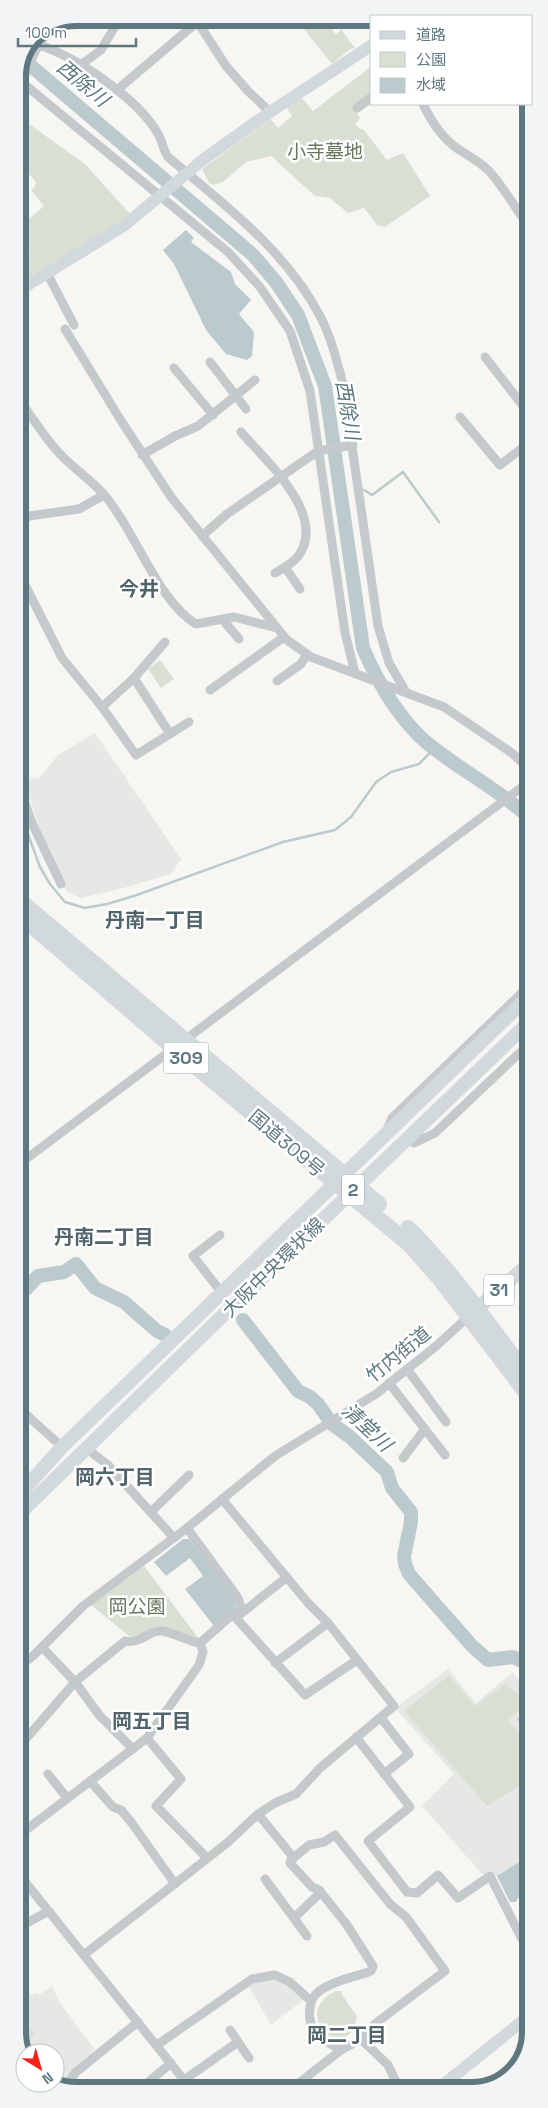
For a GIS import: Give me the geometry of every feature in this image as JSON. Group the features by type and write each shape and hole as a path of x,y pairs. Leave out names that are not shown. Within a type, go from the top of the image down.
{"highway":[{"name":"国道309号","path":"26,906 180,1044 360,1196 409,1244 522,1370"},
{"name":"国道309号","path":"26,920 180,1044"},
{"name":"国道309号","path":"473,1314 522,1386"}],"main road":[{"path":"26,1487 62,1447 522,1003"},
{"name":"大阪中央環状線","path":"26,1489 210,1321 490,1052 522,1015"},
{"name":"大阪中央環状線","path":"490,1052 522,1027"},
{"path":"64,1470 91,1452 522,1040"},
{"name":"31","path":"473,1314 522,1270"},
{"name":"大阪中央環状線","path":"26,1507 210,1321"}],"street":[{"path":"82,64 101,50 113,26"},
{"path":"117,90 191,26"},
{"path":"202,26 208,41 226,66 270,112"},
{"path":"38,45 82,64 117,90 142,114 160,136 163,150 185,176 252,228 272,249 300,285 320,316 337,361 343,384 350,445 378,626 389,663 402,691"},
{"path":"26,286 125,225 204,159 270,112 370,46"},
{"path":"27,68 35,49"},
{"path":"26,83 228,252 260,287 290,331 310,391 345,633 357,674"},
{"path":"357,108 370,98"},
{"path":"424,105 444,138 456,148 481,163 522,217"},
{"path":"47,273 74,325"},
{"path":"65,329 170,498 284,637 307,654 444,707 512,753 522,762"},
{"path":"485,357 522,405"},
{"path":"210,362 246,409"},
{"path":"174,368 213,415"},
{"path":"142,455 175,436 198,426 255,380"},
{"path":"26,409 59,453 104,495 127,525 167,596 184,617 196,624 223,620 234,616 277,628"},
{"path":"460,417 500,465 522,448"},
{"path":"241,432 281,478 300,504 306,540 299,556 275,573"},
{"path":"202,536 227,514 320,450 350,445"},
{"path":"26,518 29,516 79,509 104,495"},
{"path":"285,567 300,589"},
{"path":"26,587 62,658 102,707 136,755 189,722"},
{"path":"223,620 239,639"},
{"path":"210,690 284,637"},
{"path":"102,707 134,678 165,642"},
{"path":"277,681 300,664 307,654"},
{"path":"134,678 170,734"},
{"path":"26,1159 522,787"},
{"path":"26,806 31,821 61,884"},
{"path":"385,1135 392,1118 522,993"},
{"path":"414,1144 435,1133 522,1051"},
{"path":"220,1235 193,1256 222,1293"},
{"name":"竹内街道","path":"187,1528 275,1456 330,1421 352,1410 435,1347 473,1314"},
{"path":"407,1369 446,1422"},
{"path":"389,1383 445,1455"},
{"path":"26,1414 62,1447"},
{"path":"403,1458 425,1429"},
{"path":"91,1452 108,1465 174,1538"},
{"path":"151,1512 190,1475"},
{"path":"85,1954 175,1884 258,1814 275,1803 296,1794 320,1768 394,1706 328,1623 308,1604 288,1577 222,1499"},
{"path":"26,1661 42,1648 82,1606 187,1528 238,1598 241,1607 200,1643"},
{"path":"217,1629 227,1625 288,1577"},
{"path":"236,1618 305,1696 357,1660"},
{"path":"275,1663 328,1623"},
{"path":"26,1739 75,1682 125,1641 133,1643 155,1632 162,1631 200,1643"},
{"path":"26,1830 147,1738 199,1665 203,1652 200,1643"},
{"path":"42,1648 75,1682 100,1716 133,1749"},
{"path":"381,1718 409,1754 384,1774"},
{"path":"356,1737 410,1808 368,1841 408,1892 417,1893 438,1875 458,1898 490,1876 522,1937"},
{"path":"147,1738 181,1779 156,1806 207,1858"},
{"path":"48,1774 67,1798"},
{"path":"90,1781 113,1807 121,1810 131,1822 175,1884"},
{"path":"258,1814 293,1858"},
{"path":"300,2082 341,2050 361,2039 376,2023 445,1971 406,1917 390,1904 335,1835 324,1842 309,1845 293,1858 290,1863 312,1886 321,1892 347,1924 373,1966 371,1970 317,1993 311,2001 309,2015 312,2027 321,2040 341,2050"},
{"path":"265,1879 307,1936"},
{"path":"26,1883 85,1954 184,2080 238,2042"},
{"path":"294,1918 321,1892"},
{"path":"26,1922 49,1911"},
{"path":"157,2045 252,1979 275,1975 290,1982 311,2001"},
{"path":"69,2081 76,2072 138,2022"},
{"path":"448,2082 522,2022"},
{"path":"230,2030 249,2058"},
{"path":"361,2039 388,2065 396,2082"},
{"path":"148,2082 171,2063"}],"shaded area":[{"path":"95,733 181,859 171,874 80,898 66,891 38,825 26,786 26,780 39,778 58,755"},
{"path":"448,1669 476,1703 513,1672 522,1685 522,1860 497,1876 482,1874 422,1806 454,1774 395,1708"},
{"path":"270,1978 291,1985 305,1999 271,2025 248,1985"},
{"path":"52,1986 60,2003 95,2050 65,2080 65,2043 27,2043 26,1988 31,1995 35,1993 39,1995"}],"green space":[{"path":"301,26 329,26 336,35 341,29 355,48 349,50 332,64"},
{"name":"小寺墓地","path":"370,68 370,96 354,108 360,118 355,124 360,129 363,129 387,160 403,153 430,196 385,227 377,225 364,208 348,213 330,198 315,196 271,156 246,162 223,182 213,185 209,183 202,169 271,119 278,128 292,116 287,108 302,98 313,111"},
{"path":"26,122 85,164 130,214 26,279 26,255 30,251 26,245 26,237 29,234 26,230 26,222 44,206 31,190 35,187 36,182 26,170"},
{"path":"160,660 174,679 161,688 148,669"},
{"name":"岡公園","path":"144,1566 199,1639 174,1632 142,1637 129,1636 91,1605"},
{"path":"449,1675 475,1706 505,1684 522,1697 522,1709 508,1720 522,1737 522,1784 487,1806 404,1711"},
{"path":"336,1991 342,1991 342,1995 357,2016 352,2031 343,2038 333,2038 325,2032 319,2023 317,2012 322,2001"},
{"path":"26,2024 35,2033 27,2041 26,2032"}],"water":[{"path":"186,230 194,238 191,242 231,272 235,284 251,300 239,314 254,332 252,356 247,360 226,354 206,330 174,264 163,250"},
{"path":"183,1539 189,1539 235,1599 235,1606 214,1626 185,1589 203,1576 190,1558 166,1576 154,1562"},
{"path":"522,1715 522,1725 517,1719"},
{"path":"522,1860 522,1892 516,1902 510,1902 497,1876"}],"waterway":[{"name":"西除川","path":"28,63 253,255 276,282 298,315 325,386 363,648 389,699 416,733 440,753 522,811"},
{"path":"364,490 372,495 403,472 439,522"},
{"path":"26,829 40,867 50,884 65,902 85,908 107,904 283,842 335,830 351,817 376,782 391,772 419,764 435,748"},
{"name":"清堂川","path":"26,1289 38,1276 64,1272 76,1264 95,1288 124,1302 157,1331 165,1335"},
{"name":"清堂川","path":"243,1320 298,1391 310,1397 318,1404 332,1424 350,1437 387,1472 392,1488 411,1512 411,1522 404,1556 409,1574 472,1646 488,1660 513,1657 522,1661"}],"district":[{"name":"今井","path":"139,589"},
{"name":"丹南一丁目","path":"155,920"},
{"name":"丹南二丁目","path":"104,1237"},
{"name":"岡六丁目","path":"115,1477"},
{"name":"岡五丁目","path":"152,1721"},
{"name":"岡二丁目","path":"347,2035"}]}
